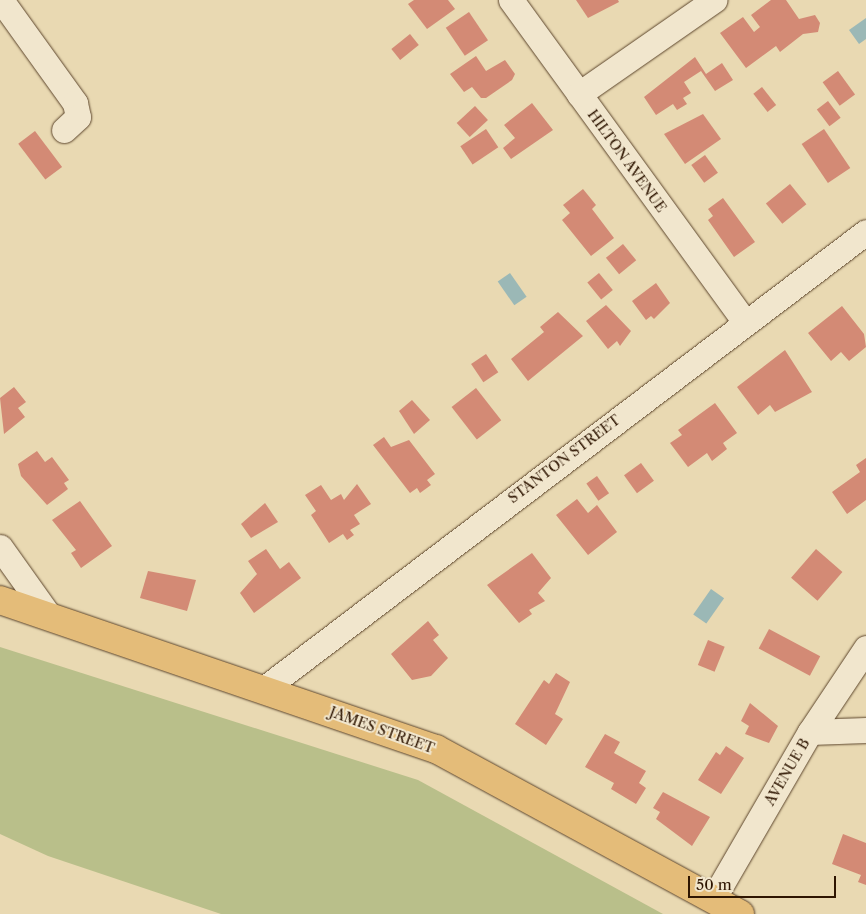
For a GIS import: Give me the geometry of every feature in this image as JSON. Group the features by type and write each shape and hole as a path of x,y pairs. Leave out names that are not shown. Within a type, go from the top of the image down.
{"main road":[{"name":"JAMES STREET","path":"0,600 265,688 436,749 740,914"}],"street":[{"path":"0,0 75,103 78,117 64,130"},
{"name":"HILTON AVENUE","path":"511,0 745,322"},
{"path":"579,94 714,0"},
{"name":"STANTON STREET","path":"265,688 866,232"},
{"path":"0,547 50,617"},
{"name":"AVENUE B","path":"713,899 810,732 866,648"},
{"path":"810,732 866,730"}],"green space":[{"path":"0,647 418,780 663,914 221,914 48,856 0,834"}],"water":[{"path":"866,18 866,39 859,44 849,30"},
{"path":"510,273 527,297 514,305 498,282"},
{"path":"711,589 724,598 706,624 693,614"}],"building":[{"path":"414,0 448,0 455,9 427,29 408,4"},
{"path":"576,0 618,0 619,2 588,18"},
{"path":"771,0 786,0 799,19 815,15 820,23 818,32 803,34 780,52 776,46 746,68 720,33 743,17 754,32 760,27 751,15"},
{"path":"469,12 488,40 465,56 446,28"},
{"path":"410,34 419,45 400,60 391,49"},
{"path":"476,56 486,71 505,60 515,74 512,80 486,98 481,98 472,87 464,92 450,74"},
{"path":"695,57 706,74 722,63 733,80 715,91 701,71 684,82 691,93 683,98 687,104 677,110 673,104 656,115 644,97"},
{"path":"838,71 855,94 840,106 823,82"},
{"path":"762,87 776,105 767,112 753,94"},
{"path":"828,101 841,118 829,126 817,109"},
{"path":"532,103 553,130 511,159 503,148 515,138 504,125"},
{"path":"475,106 488,120 470,137 457,123"},
{"path":"703,114 721,139 685,164 664,134"},
{"path":"486,129 498,147 473,165 460,146"},
{"path":"824,129 850,168 828,183 802,144"},
{"path":"35,131 62,167 45,180 18,144"},
{"path":"705,155 718,173 704,183 691,165"},
{"path":"790,184 806,204 782,224 766,204"},
{"path":"583,189 596,205 592,209 614,238 591,256 562,220 570,213 563,205"},
{"path":"723,198 755,242 734,257 708,220 713,216 708,209"},
{"path":"623,244 636,260 619,274 606,258"},
{"path":"599,273 613,290 601,300 587,282"},
{"path":"656,283 670,303 654,319 651,316 646,320 632,301"},
{"path":"606,305 631,331 620,346 617,341 608,349 586,321"},
{"path":"842,306 864,334 866,347 849,361 841,352 831,361 808,333"},
{"path":"558,312 583,336 528,381 511,359 544,332 540,327"},
{"path":"785,350 812,392 775,412 770,405 758,415 737,387"},
{"path":"486,354 498,372 483,382 471,364"},
{"path":"14,387 26,402 18,408 25,417 4,434 0,398"},
{"path":"476,388 501,420 477,439 452,407"},
{"path":"412,400 430,420 414,434 399,411"},
{"path":"715,403 737,433 723,443 727,449 712,461 707,453 688,467 670,443 682,435 678,430"},
{"path":"384,437 391,447 409,440 435,474 427,480 431,485 420,493 417,488 410,493 373,445"},
{"path":"37,451 45,462 52,457 69,480 64,483 68,489 47,505 21,476 18,464"},
{"path":"866,458 866,500 847,514 832,492 860,472 856,465"},
{"path":"641,463 654,481 637,493 624,475"},
{"path":"597,476 609,493 598,501 586,483"},
{"path":"357,484 371,504 354,515 360,524 350,530 354,535 347,540 343,534 329,543 311,515 316,511 305,495 321,485 331,500 341,494 344,500"},
{"path":"577,499 588,513 597,505 617,532 588,555 556,515"},
{"path":"80,501 112,546 81,568 71,553 76,550 52,520"},
{"path":"265,503 278,522 251,538 241,524"},
{"path":"266,549 280,569 289,562 301,578 254,613 240,593 257,574 248,561"},
{"path":"816,549 842,572 817,601 791,578"},
{"path":"532,553 551,578 538,593 545,601 529,610 532,614 519,623 487,585"},
{"path":"148,571 196,580 187,611 140,598"},
{"path":"428,621 439,635 433,640 448,658 431,676 412,680 391,654"},
{"path":"769,629 820,656 810,676 759,648"},
{"path":"708,640 725,647 715,672 698,665"},
{"path":"556,673 570,682 555,714 563,719 546,745 515,724 544,680 549,684"},
{"path":"750,703 778,726 769,743 745,734 749,726 741,721"},
{"path":"605,734 620,742 614,753 646,771 639,783 646,788 636,804 611,789 614,783 585,767"},
{"path":"726,746 744,758 721,794 698,780 716,752 720,755"},
{"path":"663,792 710,817 692,846 656,819 660,812 653,808"},
{"path":"843,834 866,843 866,885 858,882 861,875 832,864"}]}
